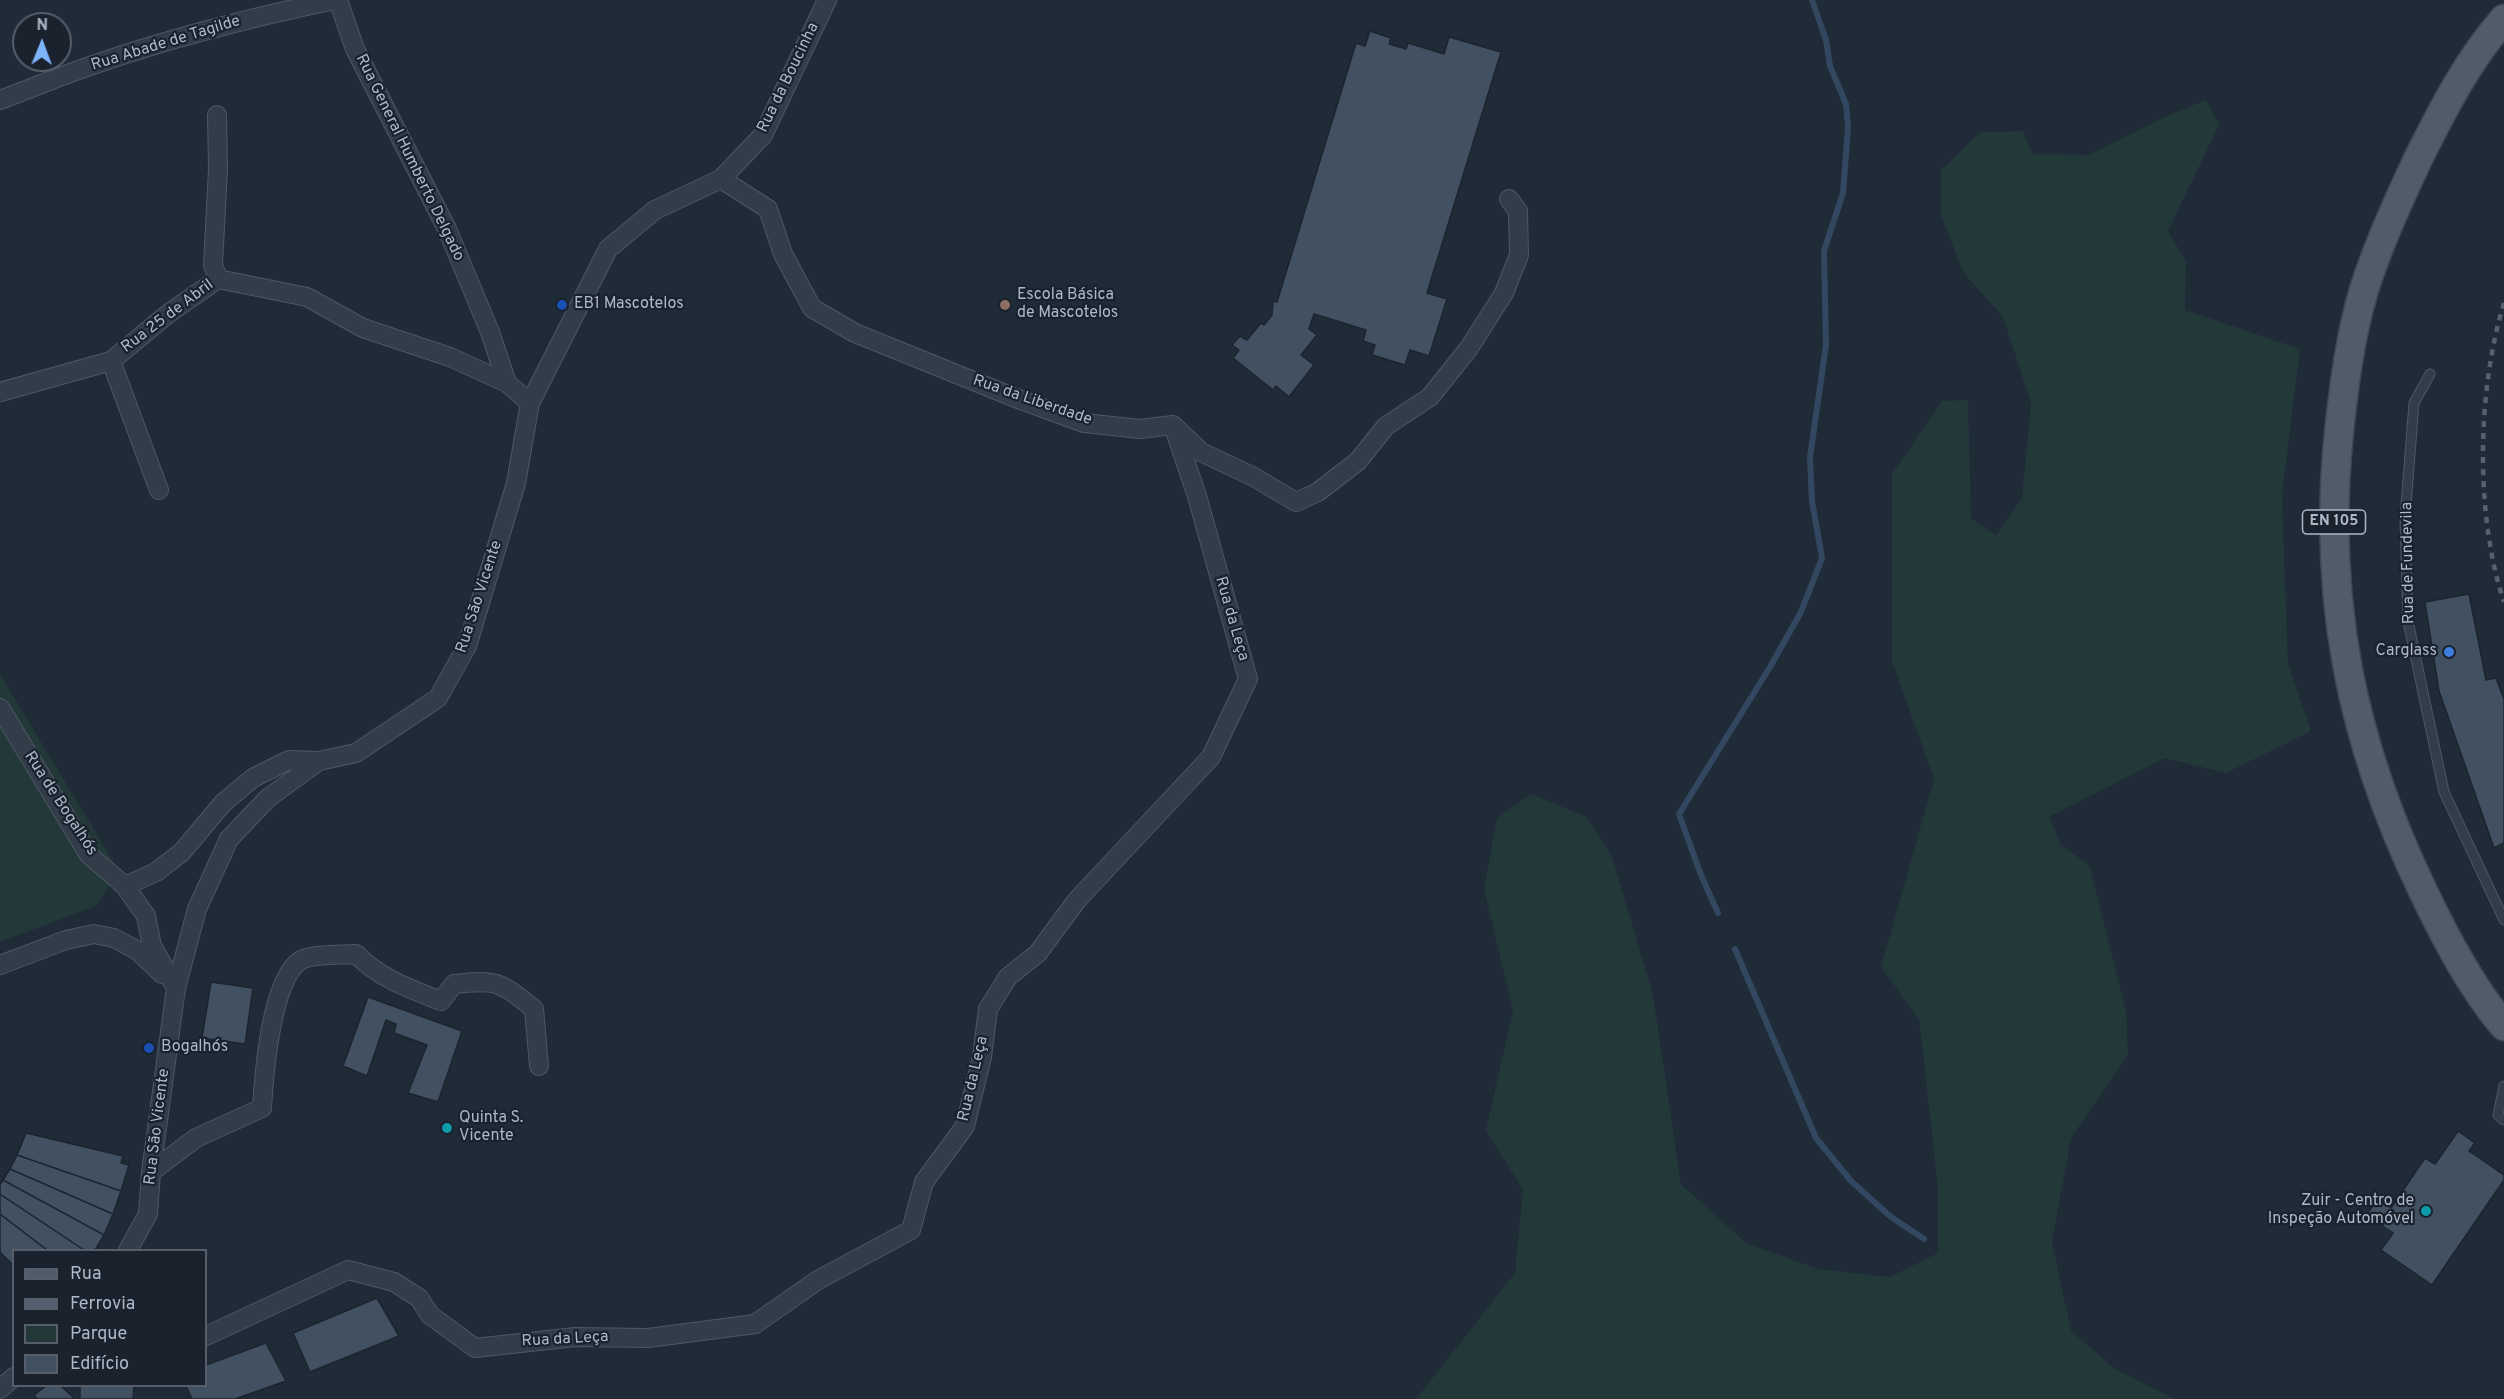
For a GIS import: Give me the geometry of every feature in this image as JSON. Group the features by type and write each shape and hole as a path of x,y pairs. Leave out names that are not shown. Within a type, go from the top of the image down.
{"main road":[{"name":"EN 105","path":"2504,19 2465,71 2435,124 2398,200 2363,294 2344,384 2334,480 2334,541 2337,607 2351,695 2370,760 2400,844 2434,913 2474,983 2504,1026"}],"street":[{"name":"Rua Abade de Tagilde","path":"0,100 91,65 172,40 274,12 337,0"},
{"name":"Rua General Humberto Delgado","path":"337,0 355,49 447,229 490,332 507,383"},
{"name":"Rua da Boucinha","path":"721,179 763,135 827,0"},
{"path":"217,115 218,169 213,265 218,279"},
{"name":"Rua São Vicente","path":"130,1249 148,1214 151,1172 176,988 197,909 229,838 268,798 319,761 356,753 438,698 467,646 516,483 530,403 608,249 655,210 721,179"},
{"name":"Rua da Liberdade","path":"721,179 768,209 783,254 812,308 855,333 1013,398 1084,423 1140,429 1173,425"},
{"path":"1173,425 1201,452 1254,477 1296,502 1318,492 1358,461 1386,426 1430,397 1470,348 1504,293 1519,255 1518,211 1509,199"},
{"name":"Rua 25 de Abril","path":"0,392 111,361 169,313 218,279 307,297 363,328 450,357 507,383 530,403"},
{"path":"111,361 159,490"},
{"name":"Rua da Leça","path":"207,1336 348,1270 394,1282 419,1298 430,1316 475,1348 575,1337 648,1338 755,1324 818,1280 911,1230 924,1182 965,1126 982,1057 988,1009 1008,977 1038,953 1077,900 1211,757 1248,679 1197,496 1173,425"},
{"name":"Rua de Bogalhós","path":"0,708 89,855 125,886 146,916 152,945 176,988"},
{"path":"125,886 156,872 182,852 223,803 253,778 289,760 319,761"},
{"path":"0,965 66,940 94,934 114,939 138,951 176,988"},
{"path":"151,1172 196,1138 262,1108 271,1023 287,974 302,960 356,954 369,969 407,988 441,1001 454,984 487,980 508,988 534,1009 539,1066"},
{"path":"0,1389 12,1379"}],"lane":[{"name":"Rua de Fundevila","path":"2430,374 2414,403 2405,518 2408,621 2444,792 2504,920"},
{"path":"2504,1086 2498,1114 2504,1120"}],"green space":[{"path":"2206,100 2219,125 2168,231 2186,261 2185,310 2300,349 2282,496 2288,663 2311,731 2226,773 2165,758 2049,817 2061,845 2089,865 2126,1010 2128,1055 2071,1138 2052,1242 2071,1331 2114,1368 2174,1399 1416,1399 1515,1273 1523,1190 1486,1130 1513,1011 1484,889 1497,818 1531,794 1587,817 1612,857 1653,995 1681,1184 1746,1243 1818,1269 1890,1277 1938,1253 1938,1188 1919,1019 1881,967 1934,779 1892,661 1892,474 1942,401 1968,400 1971,518 1996,536 2022,498 2031,403 2003,317 1963,272 1941,215 1941,170 1980,132 2023,131 2032,154 2089,155 2164,117"},
{"path":"0,674 119,871 96,906 0,942"}],"building":[{"path":"1370,31 1391,38 1389,44 1406,49 1408,43 1444,54 1449,37 1501,52 1427,293 1447,299 1429,356 1410,350 1405,365 1372,355 1375,345 1363,341 1366,330 1314,314 1309,329 1317,335 1301,355 1314,365 1289,397 1276,386 1273,390 1233,358 1239,350 1232,345 1240,336 1247,340 1261,323 1264,325 1272,315 1273,301 1277,302 1356,43 1365,46"},
{"path":"2469,594 2486,680 2496,678 2504,699 2504,843 2494,848 2439,691 2425,602"},
{"path":"211,982 253,988 245,1044 202,1038"},
{"name":"Quinta S. Vicente","path":"368,997 462,1031 438,1102 408,1093 427,1045 394,1033 396,1024 386,1020 367,1076 343,1066"},
{"name":"Zuir - Centro de Inspeção Automóvel","path":"2458,1131 2475,1143 2469,1151 2504,1175 2504,1180 2432,1285 2381,1250 2393,1233 2366,1215 2378,1199 2391,1208 2425,1158 2435,1164"},
{"path":"26,1133 123,1156 121,1163 129,1165 121,1191 17,1155"},
{"path":"17,1155 121,1191 113,1214 10,1169"},
{"path":"10,1169 113,1214 104,1235 3,1180"},
{"path":"3,1180 104,1235 96,1249 82,1249 0,1194 0,1185"},
{"path":"0,1194 82,1249 46,1249 0,1214"},
{"path":"0,1214 46,1249 12,1249 12,1264 0,1252"},
{"path":"377,1298 399,1336 310,1372 293,1333"},
{"path":"266,1343 286,1381 235,1399 192,1399 186,1387 207,1387 207,1365"},
{"path":"45,1387 62,1387 75,1399 37,1399 34,1395"},
{"path":"80,1387 134,1387 133,1399 80,1399"}],"waterway":[{"path":"1718,913 1701,875 1679,814 1770,667 1801,612 1822,558 1812,501 1810,457 1826,345 1824,251 1843,193 1848,127 1846,104 1830,66 1826,40 1812,0"},
{"path":"1735,949 1816,1138 1851,1181 1891,1217 1924,1239"}],"railway":[{"path":"2504,303 2489,374 2484,413 2483,453 2488,531 2504,602"}],"place":[{"name":"EB1 Mascotelos","path":"562,305"},
{"name":"Escola Básica de Mascotelos","path":"1005,305"},
{"name":"Carglass","path":"2449,652"},
{"name":"Bogalhós","path":"149,1048"},
{"name":"Quinta S. Vicente","path":"447,1128"},
{"name":"Zuir - Centro de Inspeção Automóvel","path":"2426,1211"}]}
